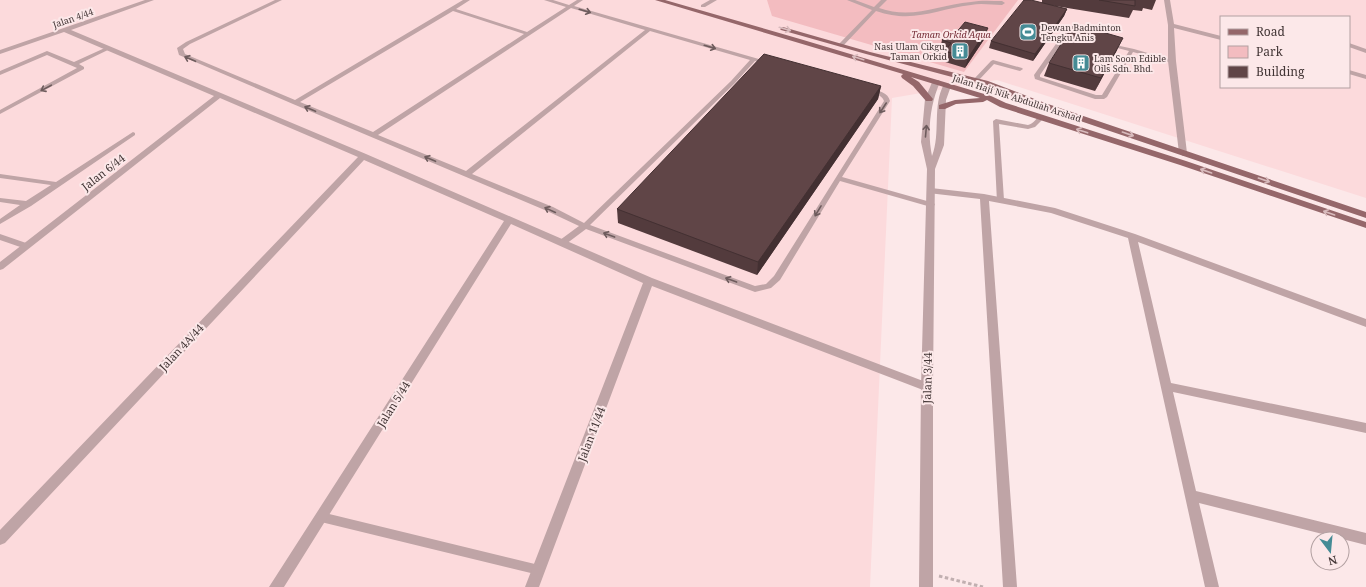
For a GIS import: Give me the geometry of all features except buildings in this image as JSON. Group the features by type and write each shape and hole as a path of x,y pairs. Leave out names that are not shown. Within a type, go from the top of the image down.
{"main road":[{"name":"Jalan Haji Nik Abdullah Arshad","path":"658,0 942,83 988,98 1003,105 1366,225"},
{"name":"Jalan Haji Nik Abdullah Arshad","path":"680,0 877,55 976,80 1042,105 1366,215"},
{"path":"877,55 926,72 942,83 968,84 1025,102 1042,105"},
{"path":"891,68 916,84 929,99"},
{"path":"942,107 956,102 975,100 1003,105"}],"street":[{"name":"Jalan 4/44","path":"0,52 151,0"},
{"path":"1167,0 1171,25 1172,61 1183,153"},
{"path":"1171,25 1220,38"},
{"path":"65,30 363,156 510,221 563,242 649,281 927,387"},
{"path":"1350,72 1365,75"},
{"name":"Jalan 3/44","path":"926,587 927,387 931,169 925,142 929,99 942,83"},
{"name":"Jalan 3/44","path":"931,169 940,144 944,92 942,83"},
{"name":"Jalan 6/44","path":"0,267 220,95"},
{"name":"Jalan 4A/44","path":"0,539 363,156"},
{"path":"931,191 984,197 1052,210 1132,236 1366,323"},
{"path":"984,197 1010,587"},
{"name":"Jalan 5/44","path":"276,587 510,221"},
{"path":"1132,236 1212,587"},
{"name":"Jalan 11/44","path":"532,587 649,281"},
{"path":"1165,386 1366,428"},
{"path":"1190,495 1366,539"}],"lane":[{"path":"279,0 180,48 182,55 466,174 585,226 755,289 768,286 777,278 887,101 886,97 882,94 859,88"},
{"path":"295,103 467,0"},
{"path":"547,0 776,66"},
{"path":"373,135 580,0"},
{"path":"703,6 714,0"},
{"path":"850,0 900,15 921,14 971,3 1002,3"},
{"path":"841,45 884,0"},
{"path":"452,9 528,34"},
{"path":"466,174 649,29"},
{"path":"1082,36 1072,34 1065,35 1037,75 1037,78 1095,97 1104,97 1132,50"},
{"path":"1103,42 1172,61"},
{"path":"1350,44 1366,51"},
{"path":"75,64 109,48"},
{"path":"0,73 44,53 48,53 75,64 82,69 0,112"},
{"path":"563,242 585,226 733,82 754,59"},
{"path":"976,80 993,62 1020,69"},
{"path":"1000,200 996,121 1028,127 1033,126 1042,117"},
{"path":"0,222 133,134"},
{"path":"0,176 58,184"},
{"path":"838,178 931,204"},
{"path":"0,200 28,204"},
{"path":"0,237 26,246"},
{"path":"321,517 539,570"}],"path":[{"path":"925,572 983,587"}],"shaded area":[{"path":"0,0 1366,0 1366,198 997,80 892,98 870,587 0,587"}],"green space":[{"name":"Taman Orkid Aqua","path":"767,0 1018,0 964,72 772,16"}],"place":[{"name":"Dewan Badminton Tengku Anis","path":"1028,32"},
{"name":"Nasi Ulam Cikgu, Taman Orkid","path":"960,51"},
{"name":"Lam Soon Edible Oils Sdn. Bhd.","path":"1081,63"}]}
